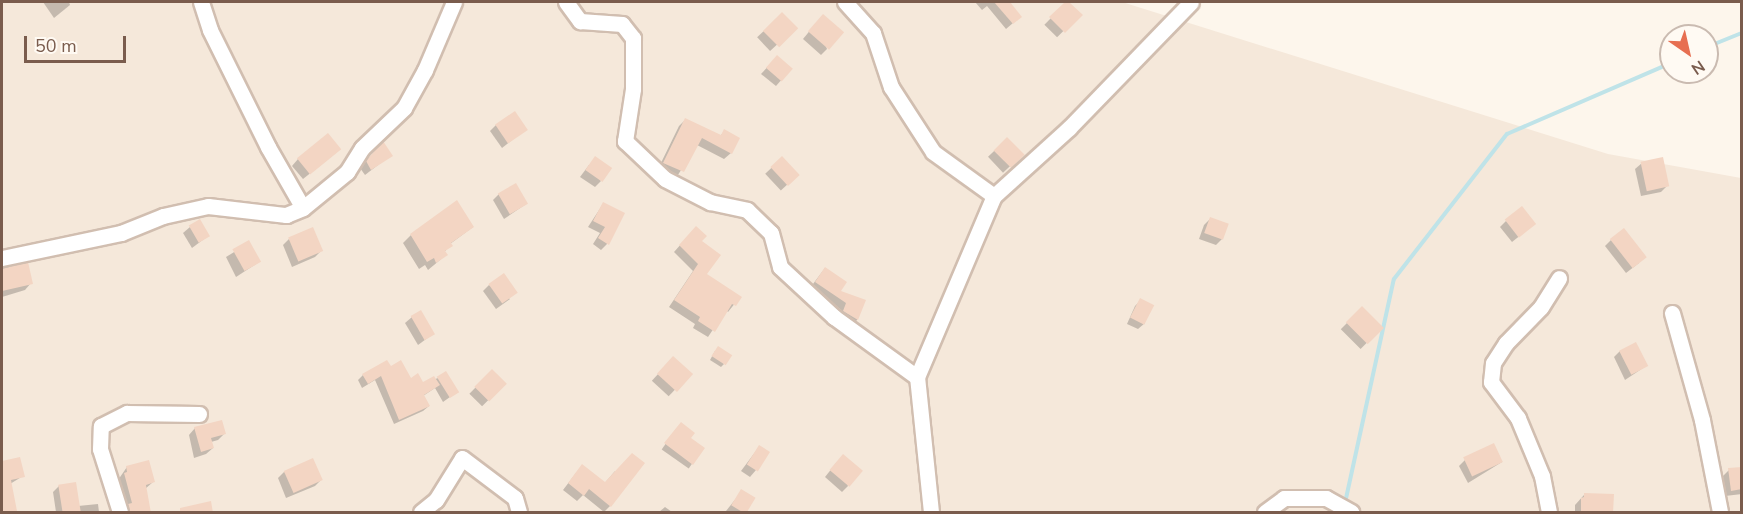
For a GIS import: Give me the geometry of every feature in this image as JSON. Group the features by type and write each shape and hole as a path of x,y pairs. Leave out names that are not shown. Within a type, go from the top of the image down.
{"street":[{"path":"201,2 210,30 268,147 303,208"},
{"path":"2,258 121,233 163,216 208,206 286,215 303,208 347,172 362,148 404,108 425,70 454,2"},
{"path":"566,2 580,21 622,24 633,38 633,89 625,141 665,180 710,202 747,210 771,233 780,267 834,316 917,377"},
{"path":"845,2 873,33 891,87 933,152 994,196"},
{"path":"931,513 917,377 994,196 1069,128 1191,2"},
{"path":"1549,513 1542,476 1518,418 1491,382 1493,363 1506,343 1541,308 1559,278"},
{"path":"1672,313 1702,420 1720,513"},
{"path":"120,513 100,449 101,426 128,413 199,414"},
{"path":"421,513 436,500 462,458 515,498 519,513"},
{"path":"1265,513 1284,498 1326,498 1351,513"}],"shaded area":[{"path":"2,2 1122,2 1608,154 1741,178 1741,512 2,512"}],"building":[{"path":"994,2 1010,2 1022,17 1013,24"},
{"path":"1065,2 1069,2 1083,15 1065,33 1049,17"},
{"path":"782,12 798,28 779,47 763,31"},
{"path":"823,14 844,32 829,50 808,31"},
{"path":"777,55 793,69 782,82 766,68"},
{"path":"515,111 528,130 508,143 495,124"},
{"path":"685,118 721,135 724,129 740,138 732,154 702,138 684,172 663,163"},
{"path":"328,133 341,149 310,174 297,158"},
{"path":"1007,137 1025,155 1011,168 994,150"},
{"path":"383,141 393,156 371,170 366,161"},
{"path":"595,156 612,168 602,182 585,170"},
{"path":"782,156 800,175 788,186 770,167"},
{"path":"1663,157 1669,186 1647,191 1641,162"},
{"path":"516,183 528,204 510,214 498,194"},
{"path":"457,200 474,227 451,243 453,246 445,251 448,255 436,263 434,258 427,262 410,234"},
{"path":"603,202 625,213 609,245 598,238 605,227 593,221"},
{"path":"1522,206 1536,224 1519,238 1505,220"},
{"path":"1210,217 1229,224 1223,240 1204,233"},
{"path":"200,219 210,236 199,243 189,226"},
{"path":"696,226 707,236 702,241 721,255 707,274 742,297 736,306 732,304 715,332 698,321 700,317 674,300 698,264 679,245"},
{"path":"313,227 323,251 298,261 288,238"},
{"path":"1624,228 1647,257 1633,268 1610,239"},
{"path":"249,240 261,262 245,271 232,249"},
{"path":"28,262 33,284 2,291 2,269"},
{"path":"825,267 847,282 841,291 866,300 858,320 843,311 846,303 815,282"},
{"path":"504,273 518,293 502,304 488,284"},
{"path":"1140,298 1154,305 1144,325 1130,318"},
{"path":"1362,306 1384,328 1368,344 1346,322"},
{"path":"421,310 435,334 425,340 411,316"},
{"path":"1636,342 1648,366 1631,375 1619,351"},
{"path":"718,346 732,355 726,365 711,356"},
{"path":"673,356 693,374 677,392 657,374"},
{"path":"387,360 391,366 401,360 411,378 418,373 423,382 434,376 440,385 424,395 430,406 399,420 381,376 368,384 362,374"},
{"path":"492,369 507,384 489,402 474,387"},
{"path":"446,371 459,392 450,398 437,377"},
{"path":"222,420 226,434 211,438 214,448 201,452 194,427"},
{"path":"681,422 695,433 691,438 705,448 693,465 664,443"},
{"path":"1494,443 1503,462 1472,476 1463,457"},
{"path":"759,445 770,452 758,471 747,465"},
{"path":"632,453 645,463 611,507 589,489 584,496 568,483 582,464 605,482"},
{"path":"843,454 863,471 849,487 830,470"},
{"path":"20,457 25,477 11,480 17,511 2,513 2,461"},
{"path":"313,458 323,480 294,493 284,471"},
{"path":"149,460 155,482 146,485 151,513 130,513 128,504 132,503 124,473 127,472 126,466"},
{"path":"1742,467 1742,489 1731,491 1728,468"},
{"path":"76,482 81,512 63,512 58,485"},
{"path":"741,489 756,498 747,512 742,512 731,505"},
{"path":"1584,493 1614,494 1613,513 1581,512 1581,498 1584,497"},
{"path":"211,501 213,513 180,513 180,508"}],"waterway":[{"path":"1719,42 1742,33"},
{"path":"1345,503 1394,279 1507,134 1659,68"}]}
